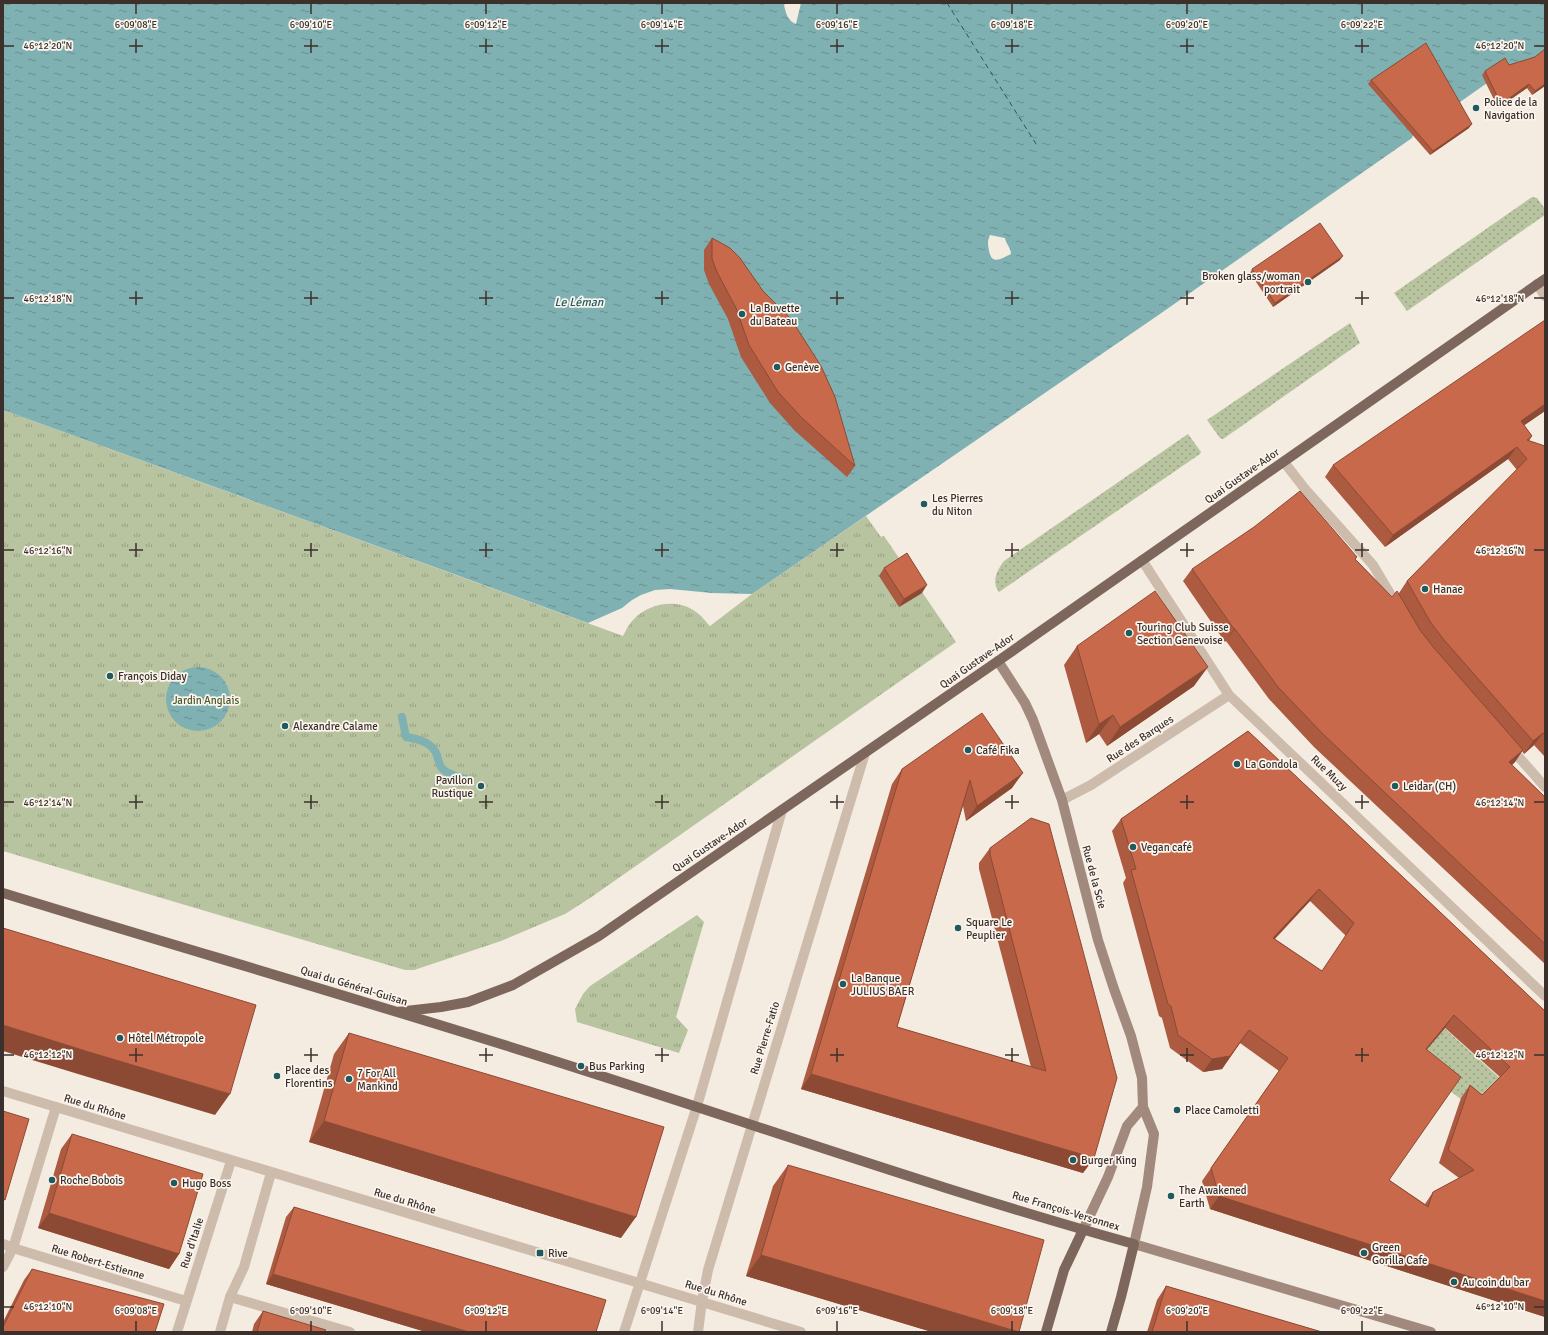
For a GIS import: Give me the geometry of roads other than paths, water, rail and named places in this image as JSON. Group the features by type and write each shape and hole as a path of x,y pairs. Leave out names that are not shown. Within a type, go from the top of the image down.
{"main road":[{"name":"Quai Gustave-Ador","path":"397,1012 468,1002 513,985 599,936 998,661 1541,282"},
{"name":"Rue de la Scie","path":"998,661 1025,704 1033,720 1062,800 1098,940 1114,989 1132,1036 1142,1078 1142,1108"},
{"name":"Quai du Général-Guisan","path":"3,893 397,1012 697,1106"},
{"name":"Rue François-Versonnex","path":"697,1106 1083,1230 1431,1332"},
{"path":"1046,1332 1064,1270 1108,1177 1127,1126 1142,1108 1154,1134 1147,1187 1121,1297 1111,1332"}],"street":[{"path":"1541,282 1545,296"},
{"path":"1284,462 1304,489 1377,570 1402,614"},
{"name":"Rue Muzy","path":"1142,560 1229,695 1545,996"},
{"name":"Rue des Barques","path":"1062,800 1092,785 1229,695"},
{"path":"1503,739 1545,787"},
{"name":"Rue Pierre-Fatio","path":"698,1332 708,1270 864,753"},
{"path":"624,1332 697,1106 782,810"},
{"name":"Rue du Rhône","path":"3,1091 801,1332"},
{"path":"3,1267 13,1248 56,1107"},
{"name":"Rue d'Italie","path":"177,1332 231,1161"},
{"path":"220,1332 230,1297 244,1267 271,1173"},
{"name":"Rue Robert-Estienne","path":"3,1244 186,1301"},
{"path":"230,1297 350,1332"}],"water":[{"name":"Le Léman","path":"3,3 786,3 784,5 788,17 796,24 801,3 1545,3 1545,52 1520,69 1507,69 1413,135 1412,138 1157,316 752,594 712,593 670,589 655,590 641,595 622,608 588,623 3,410","holes":["990,235 1005,238 1011,254 995,260 990,256 988,239"]},
{"path":"192,667 204,667 221,676 228,687 230,699 228,711 221,722 204,731 192,731 180,726 171,717 166,705 166,693 171,681 180,672"}],"waterway":[{"path":"402,717 406,737 420,740 428,744 435,751 440,766 446,772 466,779"}],"place":[{"name":"Police de la Navigation","path":"1476,108"},
{"name":"Broken glass/woman portrait","path":"1308,282"},
{"name":"La Buvette du Bateau","path":"742,314"},
{"name":"Genève","path":"777,367"},
{"name":"Les Pierres du Niton","path":"924,504"},
{"name":"Hanae","path":"1425,589"},
{"name":"Touring Club Suisse Section Genevoise","path":"1129,633"},
{"name":"François Diday","path":"110,676"},
{"name":"Alexandre Calame","path":"285,726"},
{"name":"Café Fika","path":"968,750"},
{"name":"La Gondola","path":"1237,764"},
{"name":"Pavillon Rustique","path":"481,786"},
{"name":"Leidar (CH)","path":"1395,786"},
{"name":"Vegan café","path":"1133,847"},
{"name":"Square Le Peuplier","path":"958,928"},
{"name":"La Banque JULIUS BAER","path":"843,984"},
{"name":"Hôtel Métropole","path":"120,1038"},
{"name":"Bus Parking","path":"581,1066"},
{"name":"Place des Florentins","path":"277,1076"},
{"name":"7 For All Mankind","path":"349,1079"},
{"name":"Place Camoletti","path":"1177,1110"},
{"name":"Burger King","path":"1073,1160"},
{"name":"Roche Bobois","path":"52,1180"},
{"name":"Hugo Boss","path":"174,1183"},
{"name":"The Awakened Earth","path":"1171,1196"},
{"name":"Rive","path":"540,1253"},
{"name":"Green Gorilla Cafe","path":"1364,1253"},
{"name":"Au coin du bar","path":"1454,1282"}],"park label":[{"name":"Jardin Anglais","path":"206,700"}]}
